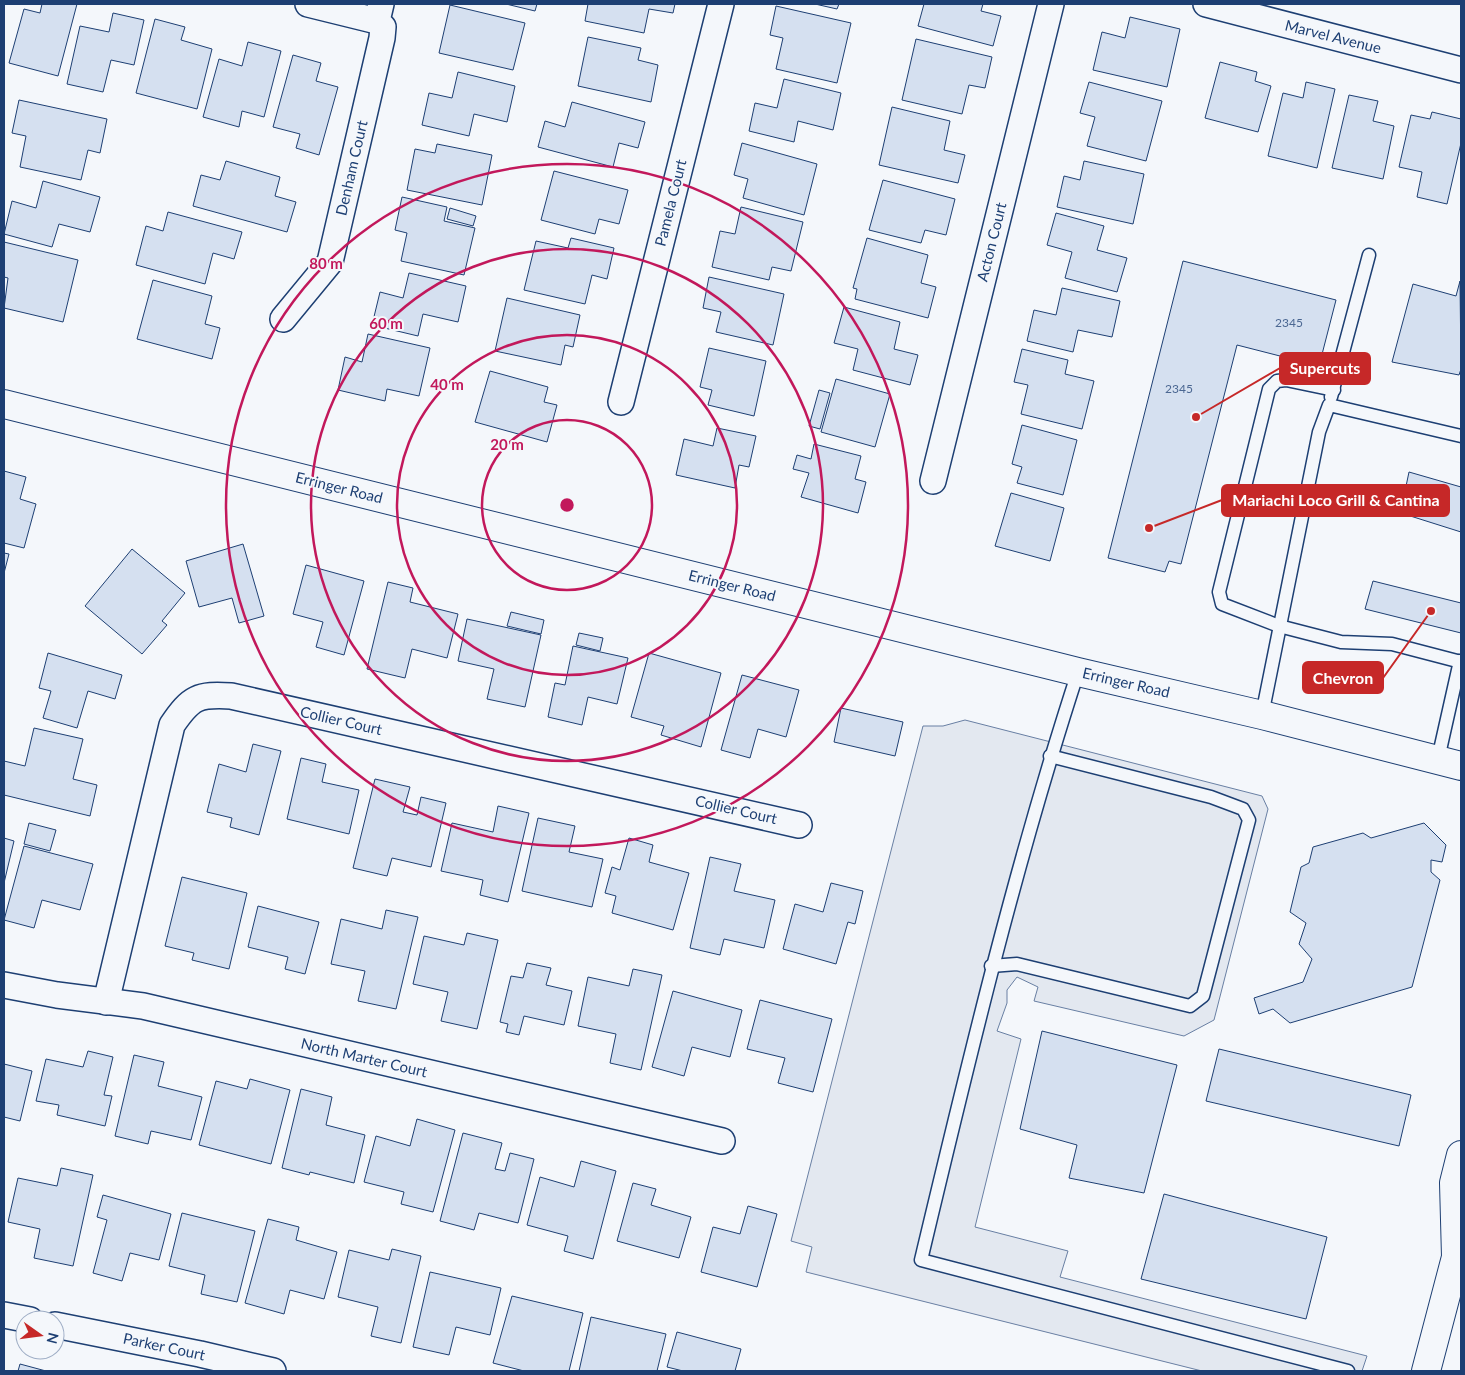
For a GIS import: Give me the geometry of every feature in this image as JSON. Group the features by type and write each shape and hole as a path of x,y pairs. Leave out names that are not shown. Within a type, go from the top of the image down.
{"main road":[{"name":"Erringer Road","path":"4,404 1449,763"},
{"path":"1426,1371 1458,1253 1454,1183 1461,1154"}],"street":[{"path":"308,4 379,12"},
{"name":"Pamela Court","path":"622,402 720,4"},
{"name":"Acton Court","path":"933,480 1051,4"},
{"name":"Marvel Avenue","path":"1206,4 1461,70"},
{"name":"Denham Court","path":"283,319 330,262 382,38 383,27 379,12"},
{"name":"Collier Court","path":"106,1002 172,725 186,705 207,694 231,696 799,825"},
{"name":"North Marter Court","path":"4,984 57,995 143,1006 722,1141"},
{"name":"Parker Court","path":"65,1327 200,1354 273,1371"}],"lane":[{"path":"1262,715 1320,432 1334,390 1369,255"},
{"path":"1334,390 1286,380 1277,381 1269,389 1219,592 1222,604 1279,626 1341,642 1392,644 1461,661 1449,763"},
{"path":"1329,405 1461,436"},
{"path":"1078,672 1050,756 992,966 921,1260 1348,1371"},
{"path":"992,966 1017,964 1190,1006 1203,996 1249,820 1243,809 1212,797 1050,756"}],"shaded area":[{"path":"965,720 1262,796 1268,809 1214,1020 1184,1036 1034,1001 1038,987 1017,977 1007,990 1007,1003 997,1031 1021,1039 975,1227 1068,1251 1060,1277 1367,1356 1362,1371 1202,1371 806,1272 812,1247 791,1241 923,726 943,726"}],"building":[{"path":"42,4 77,4 58,76 9,63 24,9 40,13"},
{"path":"506,4 537,4 535,11"},
{"path":"588,4 675,4 673,13 649,9 644,33 585,21"},
{"path":"815,4 839,4 837,9"},
{"path":"924,4 983,4 981,11 1001,16 993,46 918,26"},
{"path":"450,5 525,23 513,70 439,53"},
{"path":"776,6 851,23 837,83 776,69 783,38 770,35"},
{"path":"113,13 144,20 134,65 111,60 103,92 67,84 80,26 109,32"},
{"path":"1130,17 1180,29 1167,87 1093,70 1102,32 1125,38"},
{"path":"155,19 185,27 181,40 212,49 197,109 136,93"},
{"path":"588,37 641,48 638,60 658,65 651,102 578,86"},
{"path":"916,39 992,57 985,88 969,85 962,114 902,100"},
{"path":"248,42 281,51 264,117 242,111 239,127 203,117 219,59 242,66"},
{"path":"293,55 321,63 316,81 338,87 319,155 296,148 300,134 273,127"},
{"path":"1220,62 1257,72 1255,81 1271,86 1258,132 1205,118"},
{"path":"458,72 515,86 507,122 474,114 469,136 422,125 429,93 452,98"},
{"path":"784,79 841,93 833,130 798,121 794,142 749,131 755,103 777,108"},
{"path":"1089,82 1162,101 1146,161 1087,146 1095,117 1080,113"},
{"path":"1306,82 1335,89 1317,168 1268,156 1283,93 1303,98"},
{"path":"1349,95 1378,101 1373,121 1394,126 1383,179 1332,168"},
{"path":"19,100 107,119 100,153 88,150 81,180 20,167 26,136 12,133"},
{"path":"572,102 645,122 638,148 619,143 613,167 538,147 545,121 565,127"},
{"path":"892,107 950,121 944,150 965,155 958,183 879,165"},
{"path":"1432,112 1461,119 1461,143 1447,204 1417,197 1422,172 1399,167 1411,115 1430,119"},
{"path":"742,143 817,164 804,215 743,198 748,179 734,175"},
{"path":"437,144 492,155 482,205 407,190 415,149 435,153"},
{"path":"226,161 280,177 275,196 296,202 287,232 193,206 201,175 220,180"},
{"path":"1084,161 1144,174 1133,224 1057,207 1064,176 1080,180"},
{"path":"554,171 628,190 619,224 599,219 595,234 541,220"},
{"path":"883,180 955,199 946,235 925,230 921,243 869,230"},
{"path":"43,181 100,197 90,232 59,224 52,247 4,234 12,201 36,208"},
{"path":"402,197 447,207 444,221 475,228 464,275 401,261 407,233 395,230"},
{"path":"741,207 803,222 791,271 772,267 769,280 712,267 720,231 735,234"},
{"path":"450,208 476,216 473,226 447,219"},
{"path":"168,212 242,232 234,259 213,253 205,284 136,265 146,226 163,231"},
{"path":"1056,213 1104,226 1097,250 1127,258 1117,292 1065,278 1072,252 1047,245"},
{"path":"571,238 614,248 607,279 592,275 585,304 524,290 536,241 568,248"},
{"path":"867,238 928,255 921,283 936,287 928,318 855,299 857,289 853,288"},
{"path":"4,242 78,260 63,322 4,308 8,278 4,277"},
{"path":"1183,261 1336,300 1319,366 1237,345 1181,564 1169,561 1165,572 1108,558"},
{"path":"409,273 466,286 458,322 423,314 418,336 372,325 380,292 403,298"},
{"path":"709,277 784,294 773,345 716,332 721,312 703,308"},
{"path":"153,280 212,296 205,324 220,328 212,359 137,339"},
{"path":"1460,281 1461,369 1459,375 1392,362 1413,284 1456,296"},
{"path":"1062,288 1120,301 1112,337 1078,330 1073,352 1027,341 1034,310 1056,315"},
{"path":"507,298 580,315 573,347 565,345 561,365 495,351"},
{"path":"844,307 900,322 894,349 918,355 910,385 853,370 858,349 834,343"},
{"path":"368,334 430,348 419,396 387,389 385,401 338,390 345,357 362,362"},
{"path":"709,348 766,361 754,416 708,405 712,390 700,387"},
{"path":"1022,349 1068,360 1065,374 1094,381 1082,429 1021,414 1028,385 1014,382"},
{"path":"490,371 548,387 544,402 557,405 547,442 475,422"},
{"path":"836,379 890,394 875,447 821,432"},
{"path":"819,390 830,393 820,429 809,426"},
{"path":"1022,425 1077,440 1063,495 1017,483 1022,467 1012,464"},
{"path":"717,428 756,436 749,467 739,465 735,488 676,475 684,439 713,446"},
{"path":"814,444 861,456 855,479 866,482 858,513 801,497 809,473 793,469 797,455 811,459"},
{"path":"4,471 26,477 20,499 36,504 24,548 4,543"},
{"path":"1409,472 1461,487 1461,532 1404,514 1409,493 1405,491"},
{"path":"1011,493 1064,508 1050,561 995,546"},
{"path":"243,544 264,616 239,623 232,598 199,607 186,561"},
{"path":"132,549 185,593 162,621 167,625 142,654 85,606"},
{"path":"4,553 9,554 4,573"},
{"path":"306,565 364,581 344,655 316,647 323,622 293,614"},
{"path":"1373,581 1461,603 1461,633 1365,609"},
{"path":"388,582 413,588 410,602 458,614 447,658 412,649 405,678 367,669"},
{"path":"511,612 544,620 541,634 507,626"},
{"path":"467,619 541,635 525,707 487,699 494,669 458,661"},
{"path":"579,633 603,638 600,651 576,645"},
{"path":"573,646 628,658 617,704 588,697 582,725 548,717 555,683 565,685"},
{"path":"48,653 122,675 115,699 88,691 77,728 43,718 51,691 39,688"},
{"path":"649,653 721,673 701,747 661,735 664,726 631,717"},
{"path":"742,675 799,690 786,737 758,729 750,758 721,750"},
{"path":"841,708 903,722 895,756 834,742"},
{"path":"34,728 83,739 73,779 97,785 90,816 4,795 4,761 25,766"},
{"path":"253,744 281,751 259,835 230,827 232,818 207,812 219,764 246,772"},
{"path":"301,758 326,764 322,782 359,790 349,834 287,819"},
{"path":"375,779 410,787 403,812 417,815 421,797 446,803 431,867 392,858 387,876 353,868"},
{"path":"498,806 529,813 508,902 480,895 483,880 441,871 452,823 493,832"},
{"path":"538,818 575,826 569,852 603,859 592,907 522,891"},
{"path":"29,823 56,830 50,851 24,844"},
{"path":"1424,823 1446,845 1442,862 1431,860 1431,872 1440,880 1412,987 1290,1023 1273,1009 1259,1014 1254,998 1303,982 1312,959 1299,944 1306,923 1290,912 1301,867 1309,863 1313,847 1363,833 1371,838"},
{"path":"4,838 14,841 4,883"},
{"path":"629,838 653,845 649,862 689,873 673,930 612,913 616,896 605,893 612,867 620,870"},
{"path":"24,846 93,864 80,910 42,900 34,928 4,920"},
{"path":"710,857 741,864 734,891 775,900 764,948 724,939 720,955 690,948"},
{"path":"182,877 247,893 229,969 192,960 194,953 165,946"},
{"path":"831,883 863,891 855,924 848,922 836,964 783,949 795,904 823,912"},
{"path":"258,906 319,922 305,974 285,969 288,957 248,947"},
{"path":"386,910 418,917 396,1009 358,1001 365,971 331,964 341,919 382,929"},
{"path":"467,933 498,940 477,1029 441,1021 448,992 413,984 424,936 464,945"},
{"path":"527,963 551,968 546,985 572,991 564,1025 524,1016 519,1035 506,1032 508,1024 500,1022 511,976 523,978"},
{"path":"633,969 662,975 641,1070 610,1063 616,1034 578,1026 588,977 629,986"},
{"path":"673,991 742,1010 730,1057 692,1047 684,1076 652,1067"},
{"path":"760,1000 832,1019 813,1092 778,1083 785,1058 747,1049"},
{"path":"1042,1031 1177,1065 1144,1193 1069,1178 1077,1145 1020,1129"},
{"path":"1219,1049 1411,1095 1399,1146 1206,1101"},
{"path":"88,1051 113,1057 104,1095 112,1096 105,1126 57,1115 59,1105 36,1101 46,1059 83,1067"},
{"path":"134,1055 164,1062 158,1086 202,1097 191,1140 151,1131 148,1144 115,1136"},
{"path":"4,1064 32,1071 20,1121 4,1117"},
{"path":"250,1079 290,1090 271,1164 199,1145 216,1081 247,1089"},
{"path":"301,1089 332,1097 326,1125 365,1135 354,1183 310,1172 309,1175 282,1168"},
{"path":"417,1119 455,1130 433,1212 401,1204 404,1192 364,1182 376,1136 410,1146"},
{"path":"463,1133 502,1143 495,1169 505,1171 510,1153 534,1159 518,1223 479,1213 474,1230 440,1221"},
{"path":"581,1161 616,1171 593,1259 564,1251 568,1236 527,1225 540,1177 574,1187"},
{"path":"61,1168 93,1175 73,1266 34,1258 40,1229 8,1222 18,1178 57,1186"},
{"path":"633,1183 656,1189 651,1205 691,1217 679,1258 617,1241"},
{"path":"1164,1194 1327,1237 1306,1319 1141,1279"},
{"path":"103,1195 171,1214 159,1260 130,1253 122,1281 93,1273 107,1220 97,1217"},
{"path":"748,1206 777,1214 757,1287 701,1272 713,1227 740,1234"},
{"path":"182,1213 255,1231 237,1302 201,1294 205,1275 169,1266"},
{"path":"268,1219 299,1227 296,1240 337,1252 324,1299 290,1290 284,1314 245,1303"},
{"path":"392,1249 421,1256 401,1343 371,1336 378,1307 338,1297 349,1250 389,1260"},
{"path":"430,1272 501,1288 490,1335 456,1327 449,1355 413,1347"},
{"path":"512,1296 583,1313 569,1371 524,1371 493,1363"},
{"path":"591,1317 666,1334 657,1371 579,1371"},
{"path":"677,1332 741,1349 735,1371 683,1371 667,1367"},
{"path":"20,1364 46,1371 18,1371"}],"place":[{"name":"Supercuts","path":"1196,417"},
{"name":"Mariachi Loco Grill & Cantina","path":"1149,528"},
{"name":"Chevron","path":"1431,611"}]}
